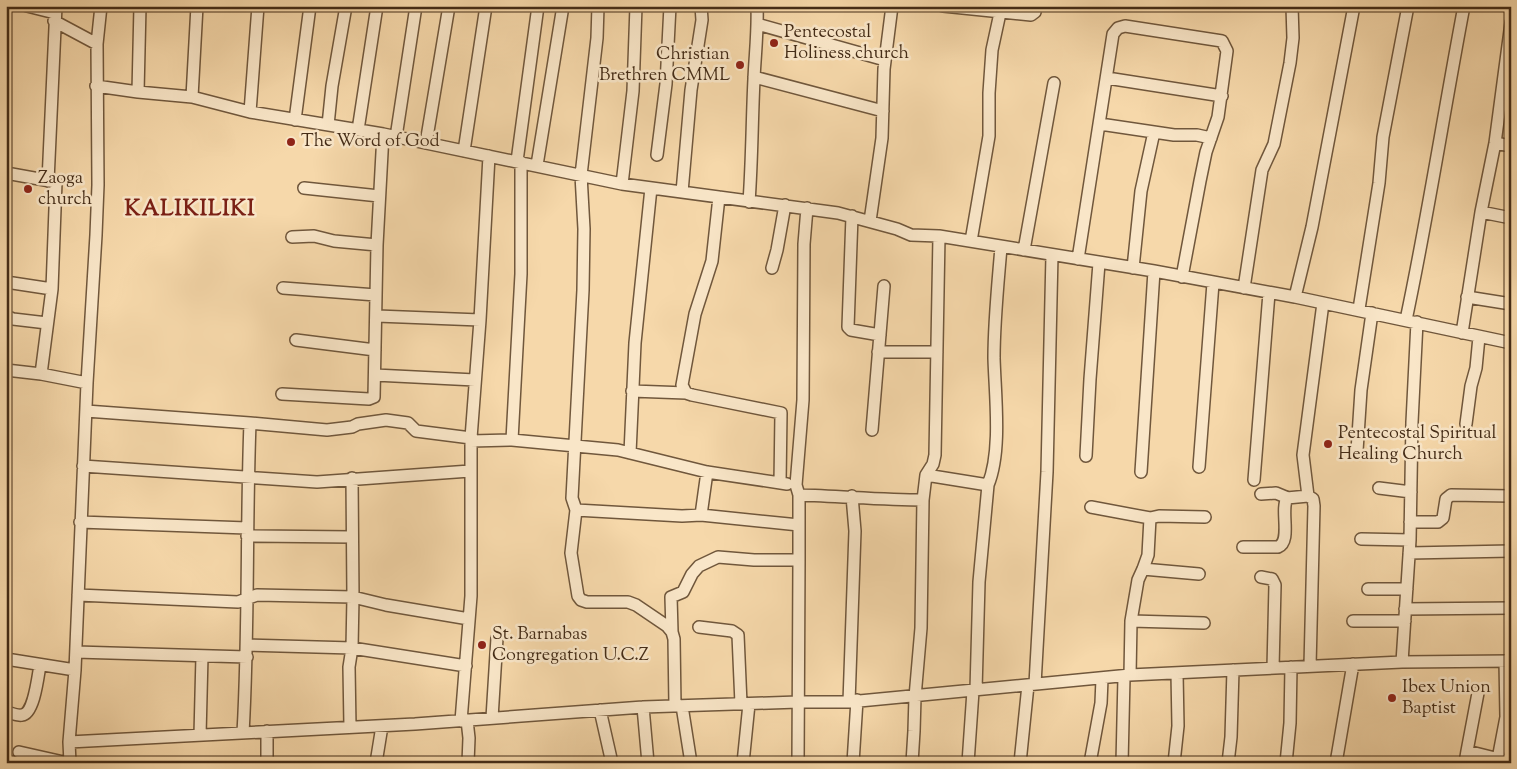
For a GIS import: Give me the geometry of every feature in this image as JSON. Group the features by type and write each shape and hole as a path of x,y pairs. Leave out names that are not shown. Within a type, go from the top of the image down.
{"street":[{"path":"27,6 55,13 97,44"},
{"path":"19,752 69,763 98,185 96,86 97,44 101,6"},
{"path":"138,92 140,6"},
{"path":"192,97 197,6"},
{"path":"250,112 258,6"},
{"path":"295,120 310,6"},
{"path":"328,125 332,86 346,6"},
{"path":"358,130 377,6"},
{"path":"396,137 416,6"},
{"path":"426,142 449,6"},
{"path":"464,151 486,6"},
{"path":"512,440 521,274 519,162 538,6"},
{"path":"537,165 562,6"},
{"path":"598,6 597,38 581,175 584,230 583,290 572,498 576,510 571,553 578,596 582,600 587,602 628,602 636,604 667,626 672,632"},
{"path":"622,184 633,91 636,6"},
{"path":"657,155 666,84 670,6"},
{"path":"682,192 691,90 702,20 701,6"},
{"path":"749,202 758,24 757,6"},
{"path":"870,221 882,138 885,60 892,6"},
{"path":"943,6 978,7 1000,13 1031,15 1035,12 1036,6"},
{"path":"1244,288 1262,170 1274,144 1290,63 1293,38 1292,6"},
{"path":"1295,298 1312,227 1354,6"},
{"path":"1359,310 1379,183 1384,137 1408,6"},
{"path":"1402,662 1410,540 1411,321 1445,104 1464,6"},
{"path":"48,181 55,13"},
{"path":"971,241 989,136 988,92 992,50 1000,13"},
{"path":"1462,332 1481,212 1507,87 1511,23"},
{"path":"758,24 885,60"},
{"path":"1078,259 1108,78 1113,34 1118,28 1124,26 1222,41 1227,51 1222,96 1218,117 1206,152 1182,277"},
{"path":"754,77 882,111"},
{"path":"1108,78 1222,96"},
{"path":"1024,250 1054,83"},
{"path":"96,86 192,97 250,112 426,142 622,184 749,202 807,208 852,216 898,229 911,235 939,236 1133,268 1359,310 1479,337 1511,342"},
{"path":"1100,124 1174,135 1197,135 1211,138"},
{"path":"1133,268 1141,190 1154,132"},
{"path":"282,394 372,398 374,395 377,245 383,134"},
{"path":"1495,143 1511,146"},
{"path":"468,763 469,738 464,720 471,591 471,439 489,156"},
{"path":"6,173 56,182 52,289 41,374"},
{"path":"304,188 379,196"},
{"path":"630,453 635,343 651,188"},
{"path":"686,393 682,382 695,314 712,261 719,197"},
{"path":"772,268 785,205"},
{"path":"798,763 800,665 798,490 803,400 804,244 807,208"},
{"path":"1481,212 1511,218"},
{"path":"852,216 848,327 851,330 880,335"},
{"path":"292,237 314,236 334,241 377,245"},
{"path":"912,763 914,697 921,628 923,500 926,475 936,455 939,236"},
{"path":"968,763 975,690 979,582 988,484 992,475 996,448 995,343 1001,247"},
{"path":"1020,763 1032,685 1047,472 1052,255"},
{"path":"1086,456 1099,263"},
{"path":"1141,472 1154,272"},
{"path":"6,282 52,289"},
{"path":"1198,467 1213,283"},
{"path":"872,430 884,286"},
{"path":"283,288 376,295"},
{"path":"1254,480 1269,293"},
{"path":"1468,297 1511,304"},
{"path":"1308,496 1303,455 1323,303"},
{"path":"1357,451 1361,390 1372,313"},
{"path":"6,316 13,319 47,323"},
{"path":"377,316 480,320"},
{"path":"1466,424 1471,386 1476,368 1479,337"},
{"path":"296,340 376,350"},
{"path":"878,352 936,352"},
{"path":"6,370 87,382"},
{"path":"375,375 475,380"},
{"path":"632,391 686,393 801,418"},
{"path":"86,411 326,430 352,428 358,424 386,420 408,423 416,431 471,439 512,440 603,448 707,472 780,483 798,490 890,500 923,500"},
{"path":"780,483 781,413"},
{"path":"243,733 247,645 247,532 250,424"},
{"path":"83,466 318,482 352,478 390,478 470,471"},
{"path":"701,515 707,472"},
{"path":"926,475 988,484"},
{"path":"350,727 349,667 352,648 353,596 352,478"},
{"path":"1379,488 1411,492"},
{"path":"1261,494 1276,493 1288,498 1308,496 1313,499 1310,666"},
{"path":"1410,522 1438,522 1444,518 1446,499 1451,495 1511,496"},
{"path":"852,496 855,531 853,763"},
{"path":"1243,547 1278,548 1284,544 1285,504 1288,498"},
{"path":"1091,507 1150,518 1159,516 1205,517"},
{"path":"576,510 682,516 701,515 799,525"},
{"path":"1122,763 1131,621 1139,574 1148,555 1150,518"},
{"path":"80,522 352,537"},
{"path":"1361,539 1410,540"},
{"path":"1409,552 1511,551"},
{"path":"691,763 679,706 672,632 671,596 683,592 692,574 699,566 718,557 754,560 799,560"},
{"path":"1143,569 1199,574"},
{"path":"1261,577 1272,579 1275,585 1273,668"},
{"path":"1368,589 1407,589"},
{"path":"78,595 238,602 256,595 266,594 353,596 386,606 470,619"},
{"path":"1406,609 1511,608"},
{"path":"1131,621 1204,624"},
{"path":"1353,621 1405,621"},
{"path":"699,627 732,631 738,635 745,704 743,763"},
{"path":"492,718 496,638"},
{"path":"247,645 352,648 466,666"},
{"path":"76,652 246,657"},
{"path":"200,735 202,656"},
{"path":"6,659 75,670"},
{"path":"69,742 382,726 600,710 853,701 914,697 1127,676 1233,670 1402,662 1508,661 1506,717 1498,759"},
{"path":"1336,763 1353,664"},
{"path":"6,712 22,715 28,713 32,707 40,665"},
{"path":"1286,763 1291,700 1291,667"},
{"path":"1228,763 1231,737 1233,670"},
{"path":"1174,763 1178,726 1177,674"},
{"path":"1090,763 1101,703 1102,679"},
{"path":"1478,693 1466,757 1498,759 1511,762"},
{"path":"643,708 648,763"},
{"path":"600,710 612,763"},
{"path":"376,763 382,726"},
{"path":"267,763 268,731"}],"place":[{"name":"Pentecostal Holiness church","path":"774,43"},
{"name":"Christian Brethren CMML","path":"740,65"},
{"name":"The Word of God","path":"291,142"},
{"name":"Zaoga church","path":"28,189"},
{"name":"Pentecostal Spiritual Healing Church","path":"1328,444"},
{"name":"St. Barnabas Congregation U.C.Z","path":"482,645"},
{"name":"Ibex Union Baptist","path":"1392,698"}],"district":[{"name":"KALIKILIKI","path":"190,210"}]}
